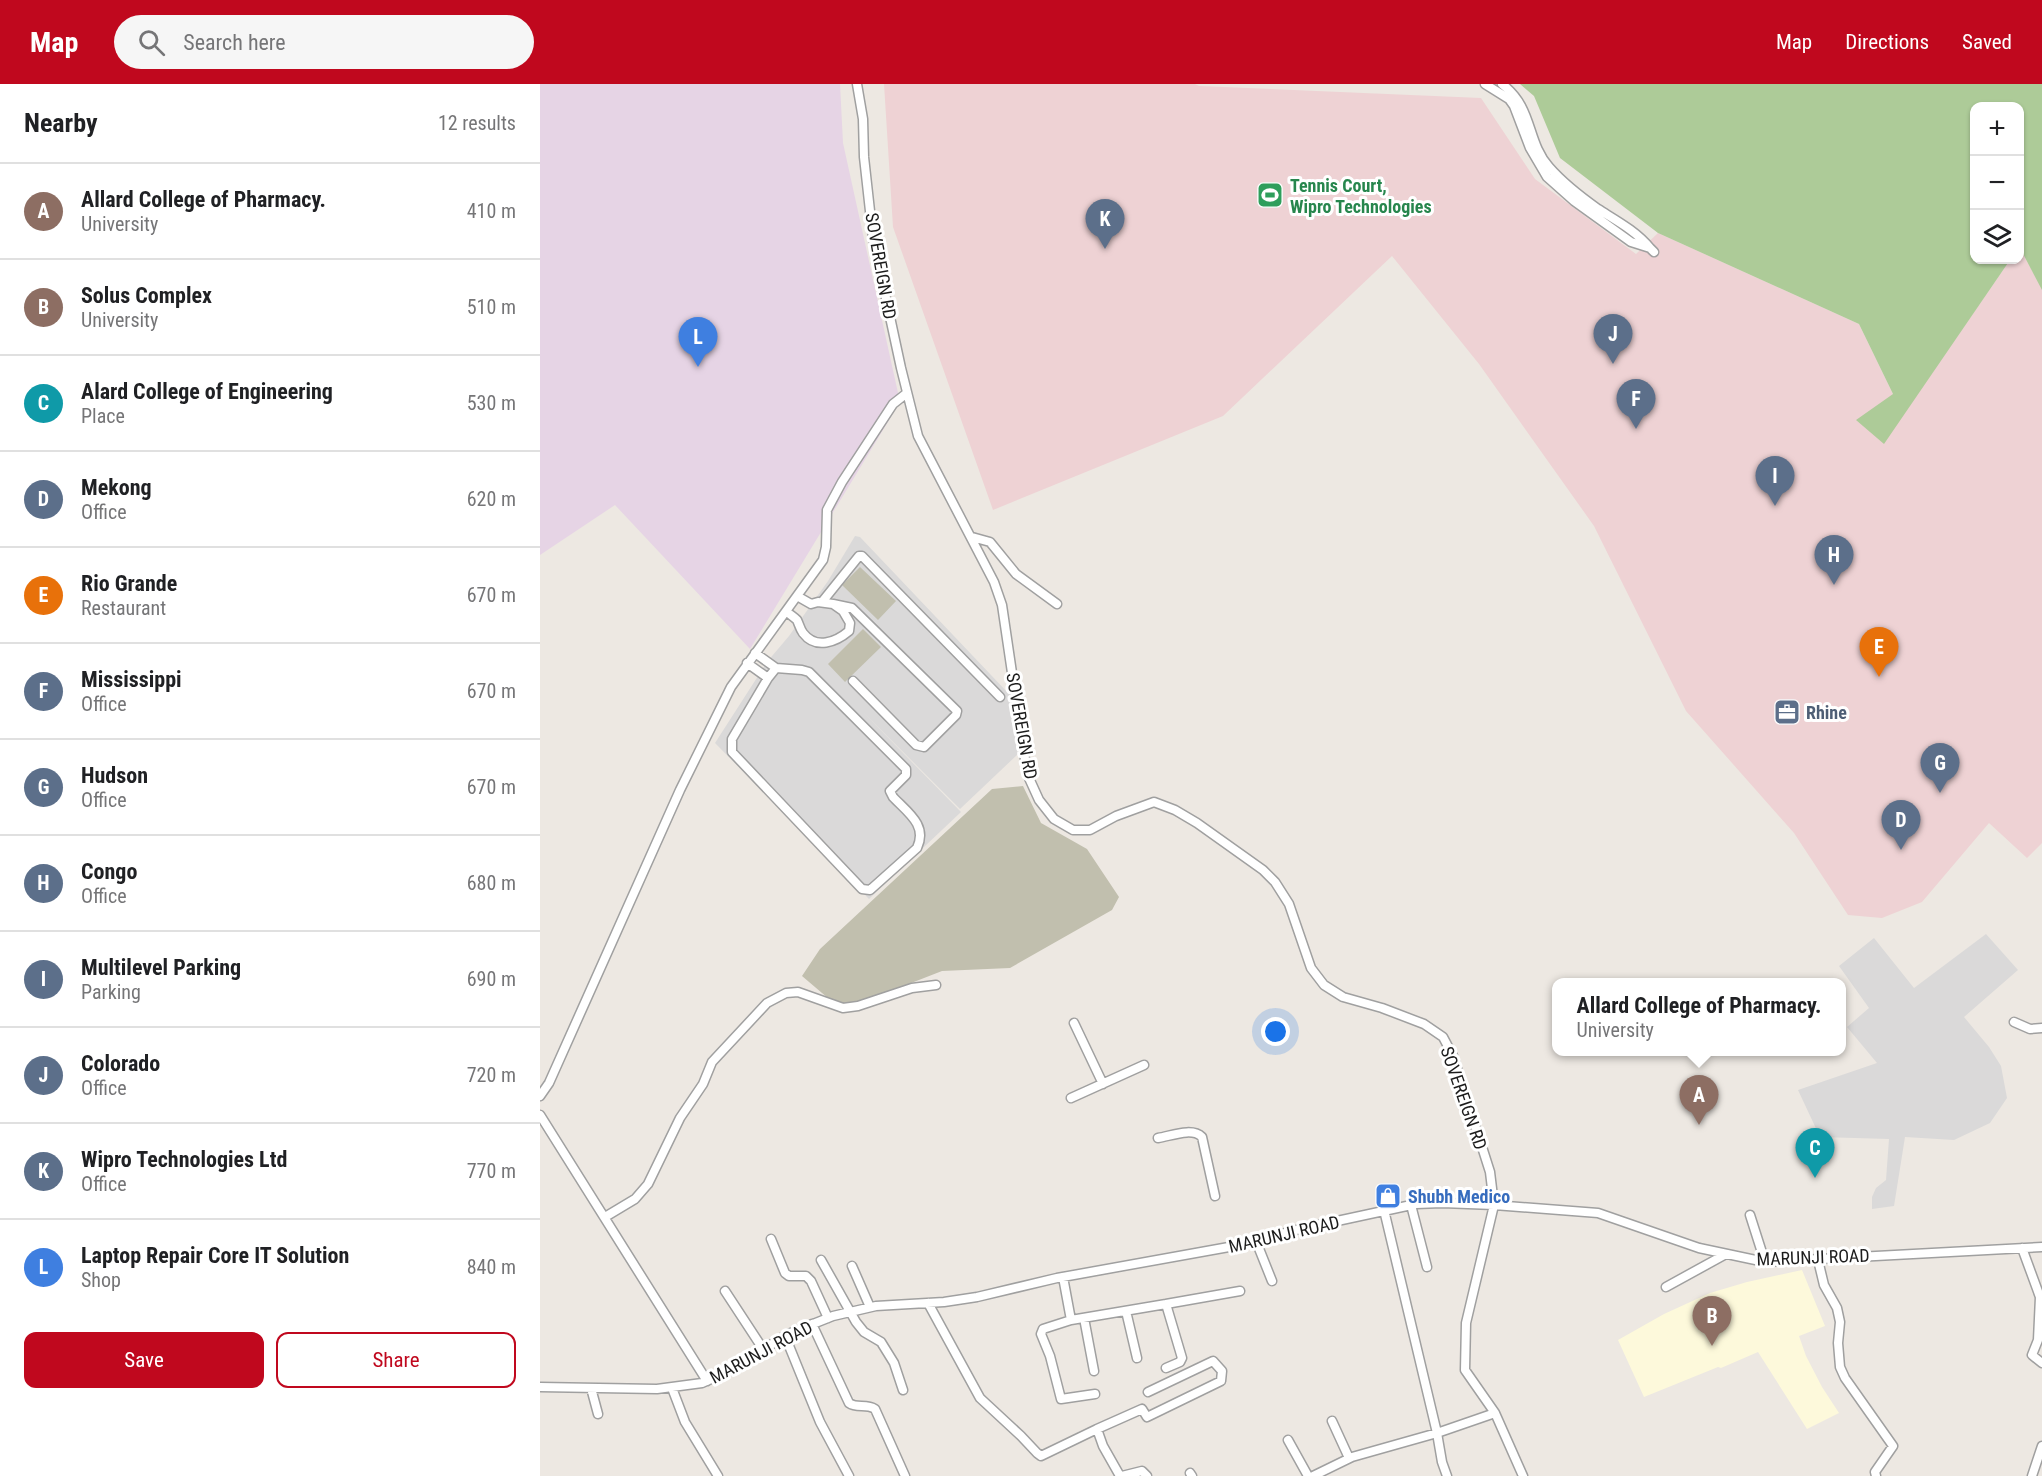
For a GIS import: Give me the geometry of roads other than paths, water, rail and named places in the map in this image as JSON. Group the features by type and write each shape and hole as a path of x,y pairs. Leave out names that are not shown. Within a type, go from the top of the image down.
{"street":[{"name":"SOVEREIGN RD","path":"857,84 873,238 907,393 918,436 972,537 994,582 1002,605 1029,778 1040,800 1054,819 1073,830 1090,830 1116,816 1154,802 1176,810 1197,823 1263,870 1275,882 1289,904 1311,968 1324,985 1343,997 1382,1008 1424,1024 1443,1037 1453,1056 1490,1172 1494,1205"},
{"path":"1485,84 1509,99 1514,106 1530,148 1547,177 1562,191 1641,237 1652,250"},
{"path":"1502,84 1520,102 1540,154 1549,167 1602,216"},
{"path":"540,1096 549,1083 680,790 731,687 823,560 826,547 827,510 893,404 907,393"},
{"path":"972,537 990,542 1016,574 1057,604"},
{"path":"822,602 859,556 862,556 1000,697"},
{"path":"797,596 811,604 822,602 852,608 957,711 956,715 924,747 920,747 853,681"},
{"path":"786,611 797,621 806,636 818,643 836,641 849,631 850,623 843,611 833,604"},
{"path":"755,653 776,668 809,672 906,769 906,775 890,791 918,826 921,839 917,848 872,889 862,889 732,752 732,739 776,668"},
{"path":"747,663 768,678"},
{"path":"605,1217 635,1199 648,1184 680,1118 703,1084 712,1062 767,1002 786,993 798,992 843,1008 858,1006 912,988 936,985"},
{"path":"2014,1022 2030,1029 2042,1028"},
{"path":"1074,1023 1103,1084"},
{"path":"1071,1098 1144,1065"},
{"path":"540,1115 707,1382"},
{"path":"1158,1138 1193,1132 1200,1134 1215,1196"},
{"name":"MARUNJI ROAD","path":"540,1387 672,1388 707,1382 785,1336 828,1318 850,1312 892,1304 977,1298 1063,1277 1256,1241 1411,1205 1442,1203 1494,1205 1598,1214 1699,1248 1765,1262 2042,1247"},
{"path":"1411,1205 1427,1267"},
{"path":"1494,1205 1466,1323 1465,1371 1495,1413 1523,1476"},
{"path":"1384,1210 1447,1476"},
{"path":"1750,1215 1765,1262"},
{"path":"771,1239 785,1273 789,1276 806,1276 811,1281 828,1318"},
{"path":"1256,1241 1272,1281"},
{"path":"2022,1248 2040,1297 2038,1340 2032,1355 2042,1363"},
{"path":"1666,1287 1726,1254"},
{"path":"821,1260 864,1332 881,1342 894,1363 903,1390"},
{"path":"1818,1260 1824,1285 1837,1308 1840,1322 1838,1343 1840,1367 1845,1378 1893,1446 1875,1472 1876,1476"},
{"path":"852,1266 870,1307"},
{"path":"1063,1277 1071,1320"},
{"path":"725,1291 763,1349"},
{"path":"1095,1394 1061,1399 1041,1331 1071,1320 1240,1291"},
{"path":"928,1303 980,1398 1041,1456 1142,1409 1147,1417 1221,1381 1222,1371 1213,1361 1148,1392"},
{"path":"1166,1304 1182,1358 1180,1362 1166,1368"},
{"path":"1126,1311 1137,1358"},
{"path":"1084,1318 1094,1371"},
{"path":"812,1324 849,1403 853,1406 871,1406 875,1409 905,1476"},
{"path":"785,1336 820,1422 849,1476"},
{"path":"591,1388 598,1414"},
{"path":"672,1388 685,1422 718,1476"},
{"path":"1288,1440 1310,1476 1349,1458 1437,1433 1495,1413"},
{"path":"1332,1421 1349,1458"},
{"path":"1097,1429 1103,1446 1121,1476 1142,1471 1147,1476"},
{"path":"2032,1476 2042,1446"}],"place":[{"name":"Tennis Court, Wipro Technologies","path":"1270,195"},
{"name":"Wipro Technologies Ltd","path":"1105,249"},
{"name":"Colorado","path":"1613,364"},
{"name":"Laptop Repair Core IT Solution","path":"698,367"},
{"name":"Mississippi","path":"1636,429"},
{"name":"Multilevel Parking","path":"1775,506"},
{"name":"Congo","path":"1834,585"},
{"name":"Rio Grande","path":"1879,677"},
{"name":"Rhine","path":"1787,712"},
{"name":"Hudson","path":"1940,793"},
{"name":"Mekong","path":"1901,850"},
{"name":"Allard College of Pharmacy.","path":"1699,1125"},
{"name":"Alard College of Engineering","path":"1815,1178"},
{"name":"Shubh Medico","path":"1388,1196"},
{"name":"Solus Complex","path":"1712,1346"}]}
